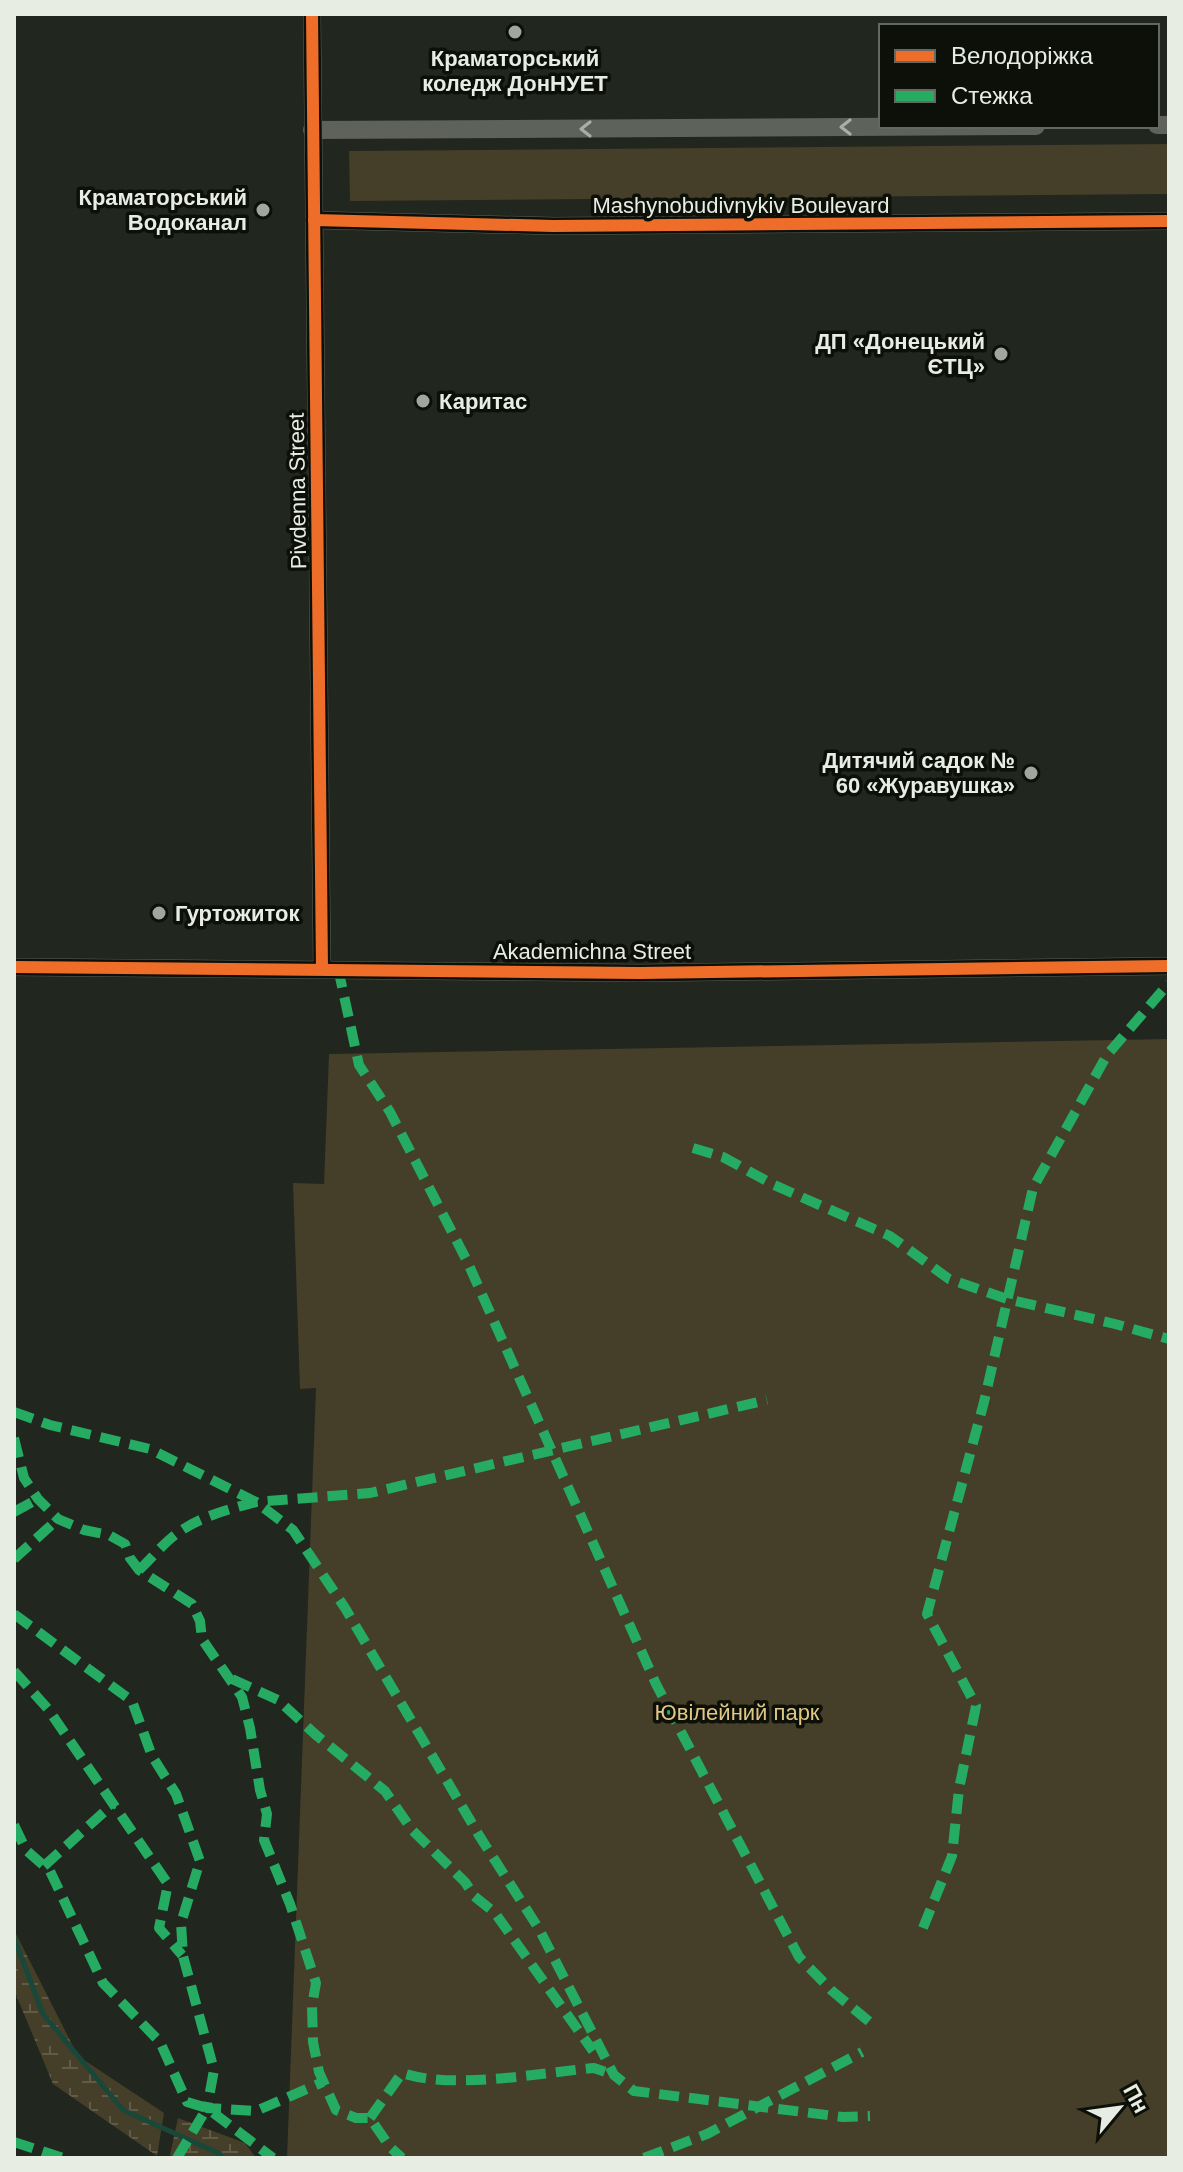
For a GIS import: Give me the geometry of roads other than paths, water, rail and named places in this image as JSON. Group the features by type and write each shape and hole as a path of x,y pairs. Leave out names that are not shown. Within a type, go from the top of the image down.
{"street":[{"name":"Pivdenna Street","path":"312,14 322,968"},
{"path":"312,130 879,127"},
{"name":"Mashynobudivnykiv Boulevard","path":"314,220 553,226 1169,221"},
{"name":"Akademichna Street","path":"14,967 640,973 1169,966"}],"waterway":[{"path":"14,1938 43,2014 123,2110 223,2158"}],"place":[{"name":"Краматорський коледж ДонНУЕТ","path":"515,32"},
{"name":"Краматорський Водоканал","path":"263,210"},
{"name":"ДП «Донецький ЄТЦ»","path":"1001,354"},
{"name":"Каритас","path":"423,401"},
{"name":"Дитячий садок № 60 «Журавушка»","path":"1031,773"},
{"name":"Гуртожиток","path":"159,913"}],"park label":[{"name":"Ювілейний парк","path":"737,1712"}]}
